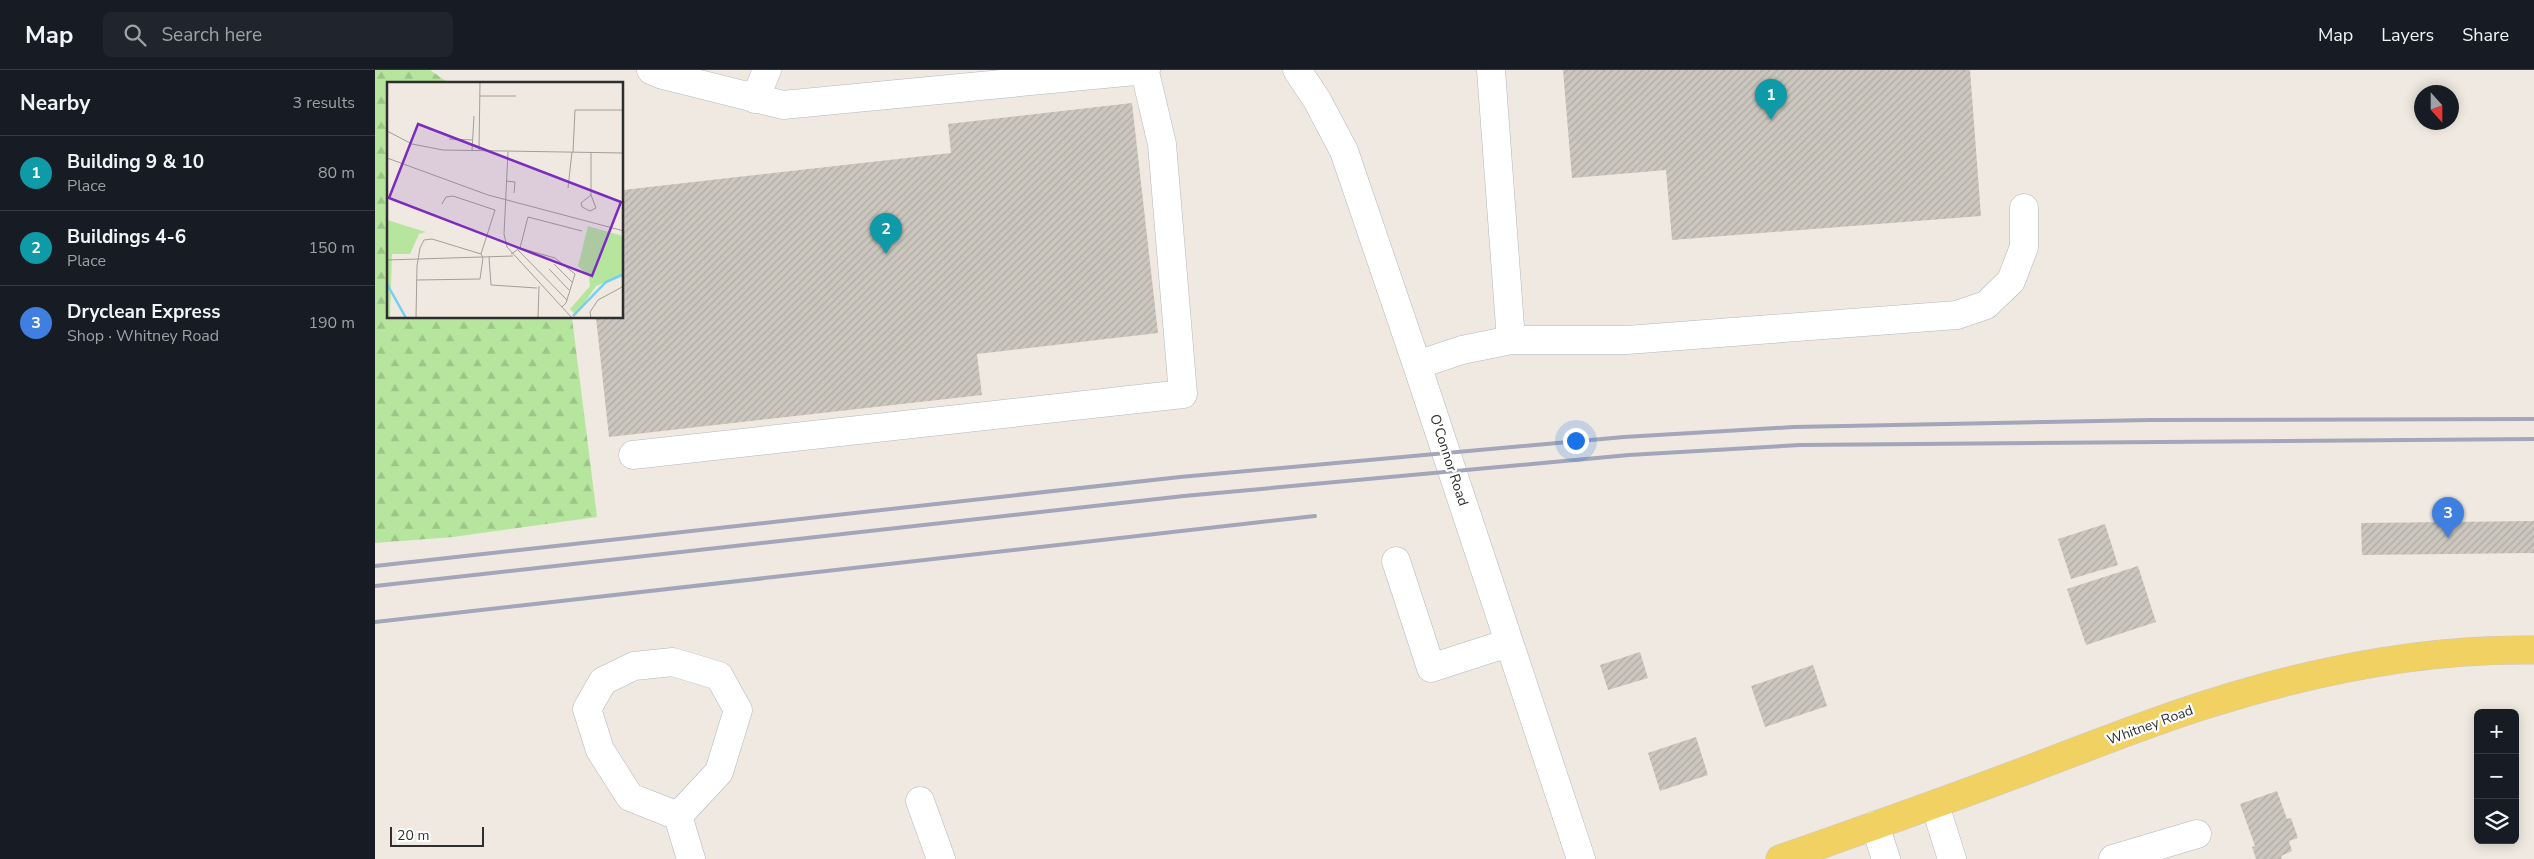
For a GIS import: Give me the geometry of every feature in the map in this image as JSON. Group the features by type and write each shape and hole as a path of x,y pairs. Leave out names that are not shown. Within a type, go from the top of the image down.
{"main road":[{"name":"Whitney Road","path":"1780,859 1935,805 2207,704 2299,679 2443,653 2534,650"}],"street":[{"path":"633,454 1183,394 1162,144 1145,71 783,105 663,75 651,70"},
{"path":"755,98 767,70"},
{"name":"O'Connor Road","path":"1297,70 1317,100 1343,151 1417,365 1581,859"},
{"path":"1491,70 1511,340"},
{"path":"1417,365 1462,350 1511,340 1627,340 1957,315 1986,305 2011,281 2024,247 2024,208"},
{"path":"1396,561 1431,668 1509,643"},
{"path":"673,662 719,676 738,710 719,772 678,816 630,797 600,750 587,708 603,682 633,666 673,662"},
{"path":"920,801 941,859"},
{"path":"1935,805 1952,859"},
{"path":"678,816 691,859"},
{"path":"1875,825 1886,859"},
{"path":"2113,859 2197,834"}],"green space":[{"path":"375,70 430,70 447,82 387,82 387,319 572,319 597,517 453,537 375,543"}],"building":[{"path":"1563,70 1970,70 1981,216 1672,240 1666,170 1572,178"},
{"path":"1132,103 1158,333 977,354 982,395 609,437 596,319 624,319 624,190 951,153 948,124"},
{"path":"2534,521 2534,553 2362,555 2361,523"},
{"path":"2105,524 2118,565 2071,579 2058,539"},
{"path":"2138,566 2156,622 2086,645 2067,589"},
{"path":"1640,652 1648,678 1608,690 1600,665"},
{"path":"1813,665 1827,706 1765,727 1751,686"},
{"path":"1696,737 1708,775 1660,791 1648,753"},
{"path":"2277,791 2287,819 2291,818 2298,838 2289,841 2292,851 2281,856 2282,859 2256,859 2252,847 2255,846 2240,804"}],"railway":[{"path":"375,566 1180,477 1624,437 1793,427 2150,420 2534,419"},
{"path":"375,586 1184,496 1629,455 1800,445 2534,439"},
{"path":"375,622 1315,516"}],"place":[{"name":"Building 9 & 10","path":"1771,120"},
{"name":"Buildings 4-6","path":"886,254"},
{"name":"Dryclean Express","path":"2448,538"}]}
